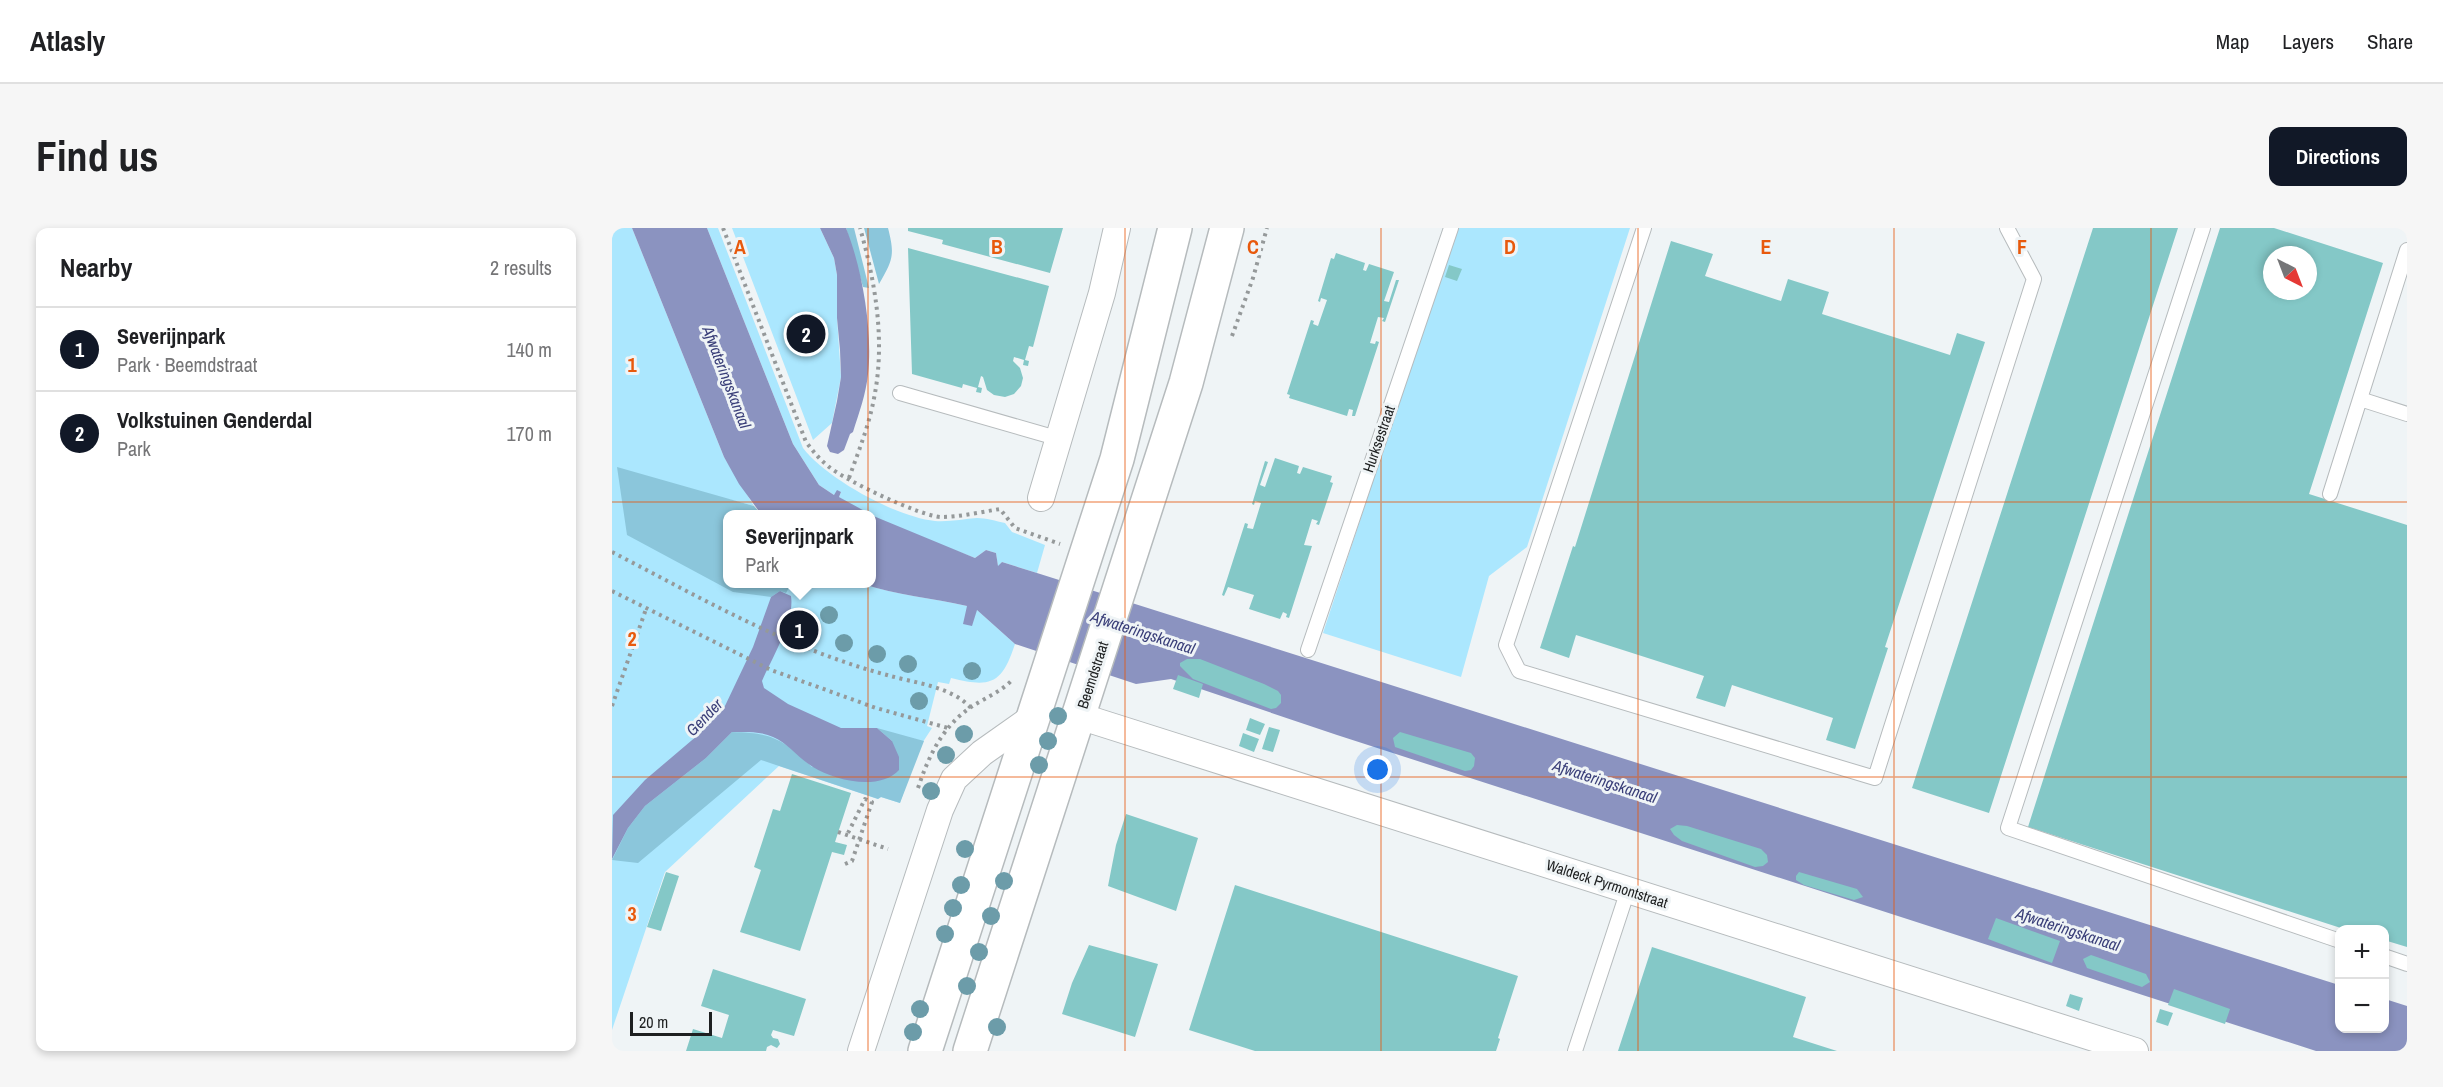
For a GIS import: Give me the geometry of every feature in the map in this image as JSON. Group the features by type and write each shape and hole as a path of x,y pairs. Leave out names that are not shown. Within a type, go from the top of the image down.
{"main road":[{"path":"925,1051 1049,665 1073,554 1117,459 1175,228"},
{"name":"Beemdstraat","path":"970,1051 1023,881 1123,584 1186,383 1227,228"}],"street":[{"path":"1041,498 1102,293 1117,228"},
{"name":"Waldeck Pyrmontstraat","path":"1079,716 2135,1051"},
{"path":"861,1051 940,810 954,779 982,753 1033,717"}],"lane":[{"name":"Hurksestraat","path":"1308,650 1451,228"},
{"path":"1644,228 1506,645 1520,671 1875,778 2034,279 2007,228"},
{"path":"2202,228 2008,828 2335,939"},
{"path":"2330,494 2407,250"},
{"path":"900,393 1060,439"},
{"path":"2360,399 2407,414"},
{"path":"1575,1051 1628,890"},
{"path":"2389,957 2407,964"}],"path":[{"path":"723,228 806,442 816,456 829,468 919,512 940,517 1000,509 1015,528 1073,554"},
{"path":"849,478 867,427 875,393 879,358 875,292 860,228"},
{"path":"612,552 785,639 868,670 949,692 971,708"},
{"path":"612,591 771,670 876,708 948,728 971,708 1011,682 1016,675"},
{"path":"612,706 646,609"},
{"path":"845,864 852,861 872,802 865,799 847,836"},
{"path":"838,832 888,849"}],"shaded area":[{"path":"612,228 632,228 724,457 754,506 728,499 728,510 723,510 723,588 876,588 967,606 972,624 976,609 1015,644 1005,668 993,680 976,683 951,678 949,684 938,682 927,726 932,728 919,748 900,803 881,797 878,799 779,766 665,872 612,1030"},
{"path":"707,228 718,228 803,448 814,460 863,495 919,518 951,521 977,518 1005,523 1012,532 1045,545 1037,573 1002,562 998,567 996,553 986,550 975,558 876,518 876,510 860,510 839,497 841,492 834,495 819,485 793,444"},
{"path":"732,228 820,228 834,258 837,275 841,377 832,423 813,440"},
{"path":"846,228 854,228 869,288 863,287"},
{"path":"864,228 888,228 892,251 887,269 879,284"},
{"path":"1456,228 1630,228 1527,547 1489,576 1461,677 1323,633"},
{"path":"617,467 754,506 758,510 723,510 723,587 627,535"},
{"path":"726,588 789,588 786,593 780,591 771,597 733,592"},
{"path":"877,728 924,741 900,803 881,797 878,799 761,760 638,863 612,860 628,828 645,806 706,758 732,732 758,734 776,739 812,767 892,741"}],"water":[{"name":"Afwateringskanaal","path":"632,228 707,228 793,444 819,485 834,495 837,490 841,492 839,497 863,510 758,510 739,484 724,457"},
{"path":"820,228 846,228 861,280 869,339 866,389 853,432 844,450 838,454 830,452 827,446 841,377 837,275 834,258"},
{"name":"Afwateringskanaal","path":"876,517 975,558 986,550 996,553 998,566 1002,562 2335,984 2335,1033 2389,1033 2389,1000 2407,1006 2407,1051 2316,1051 1337,735 1171,679 1136,684 1015,644 977,610 972,626 963,624 967,606 876,588"},
{"path":"780,591 791,596 790,616 762,681 764,688 788,704 841,728 877,728 892,741 899,757 899,770 881,780 857,782 845,780 813,767 773,737 758,733 732,732 706,758 645,806 628,828 612,859 613,815 645,780 698,735 724,708 753,647 771,597"}],"building":[{"path":"908,228 1063,228 1050,273 942,244 943,240 908,231"},
{"path":"2093,228 2178,228 1989,813 1912,788"},
{"path":"2220,228 2274,228 2383,263 2309,494 2407,525 2407,947 2389,942 2389,925 2335,926 2028,827"},
{"path":"1671,241 1713,254 1705,276 1781,301 1788,279 1829,292 1822,314 1950,355 1957,333 1985,342 1885,647 1888,648 1855,749 1826,740 1833,718 1732,685 1725,707 1696,698 1704,676 1576,635 1569,658 1540,648 1573,546 1575,547"},
{"path":"908,248 1049,286 1033,347 1029,346 1025,360 1029,361 1028,366 1023,365 1024,360 1014,357 1013,361 1020,368 1023,378 1021,386 1014,394 1005,397 994,395 987,390 981,376 978,387 982,388 981,393 976,392 977,388 963,384 962,388 912,374"},
{"path":"1336,253 1365,263 1363,270 1366,271 1369,264 1394,272 1384,301 1389,302 1396,280 1399,280 1385,322 1382,321 1384,318 1378,317 1370,343 1379,342 1355,416 1352,416 1353,410 1349,409 1347,416 1289,398 1290,395 1287,394 1311,320 1318,326 1327,300 1321,298 1320,302 1318,301 1331,258 1334,259"},
{"path":"1449,265 1462,269 1457,281 1445,277"},
{"path":"1275,458 1299,466 1297,473 1300,474 1303,467 1332,476 1330,482 1333,483 1319,525 1316,524 1318,521 1312,519 1304,545 1312,546 1289,618 1283,612 1280,619 1249,609 1254,595 1228,587 1224,596 1222,595 1245,523 1248,524 1247,528 1253,529 1261,503 1255,501 1254,505 1252,504 1265,461 1268,462 1260,485 1265,487"},
{"path":"1187,659 1200,659 1264,684 1278,691 1281,695 1281,703 1271,709 1193,679 1180,666 1180,663"},
{"path":"1178,675 1203,684 1199,698 1173,689"},
{"path":"1250,718 1265,724 1260,735 1246,730"},
{"path":"1269,727 1280,730 1273,752 1262,749"},
{"path":"1400,732 1471,753 1475,758 1474,766 1471,770 1465,771 1395,747 1393,738"},
{"path":"1243,733 1259,739 1254,752 1239,746"},
{"path":"792,774 851,793 835,842 847,845 844,855 832,852 800,951 740,932 761,870 754,867 773,809 780,811"},
{"path":"1126,814 1198,838 1176,911 1108,886 1116,845"},
{"path":"1677,825 1761,849 1767,855 1768,862 1763,866 1755,867 1682,841 1670,829"},
{"path":"666,872 679,876 661,931 647,927"},
{"path":"1799,872 1857,889 1863,897 1854,900 1804,885 1796,880"},
{"path":"1235,885 1518,976 1496,1051 1255,1051 1189,1030"},
{"path":"1996,918 2060,941 2052,963 1988,939"},
{"path":"1089,945 1158,964 1135,1037 1062,1014 1072,983"},
{"path":"1652,947 1806,997 1793,1037 1837,1051 1618,1051"},
{"path":"2091,955 2146,974 2150,982 2142,987 2087,968 2083,959"},
{"path":"713,969 806,999 794,1036 773,1030 771,1035 778,1039 780,1044 777,1048 771,1045 767,1047 766,1051 686,1051 693,1029 722,1038 729,1015 701,1006"},
{"path":"2174,989 2230,1009 2225,1024 2168,1005"},
{"path":"2070,994 2083,998 2079,1011 2066,1006"},
{"path":"2160,1009 2173,1013 2168,1026 2156,1022"}],"place":[{"name":"Volkstuinen Genderdal","path":"806,334"},
{"name":"Severijnpark","path":"799,630"}],"water label":[{"name":"Gender","path":"704,717"}]}
